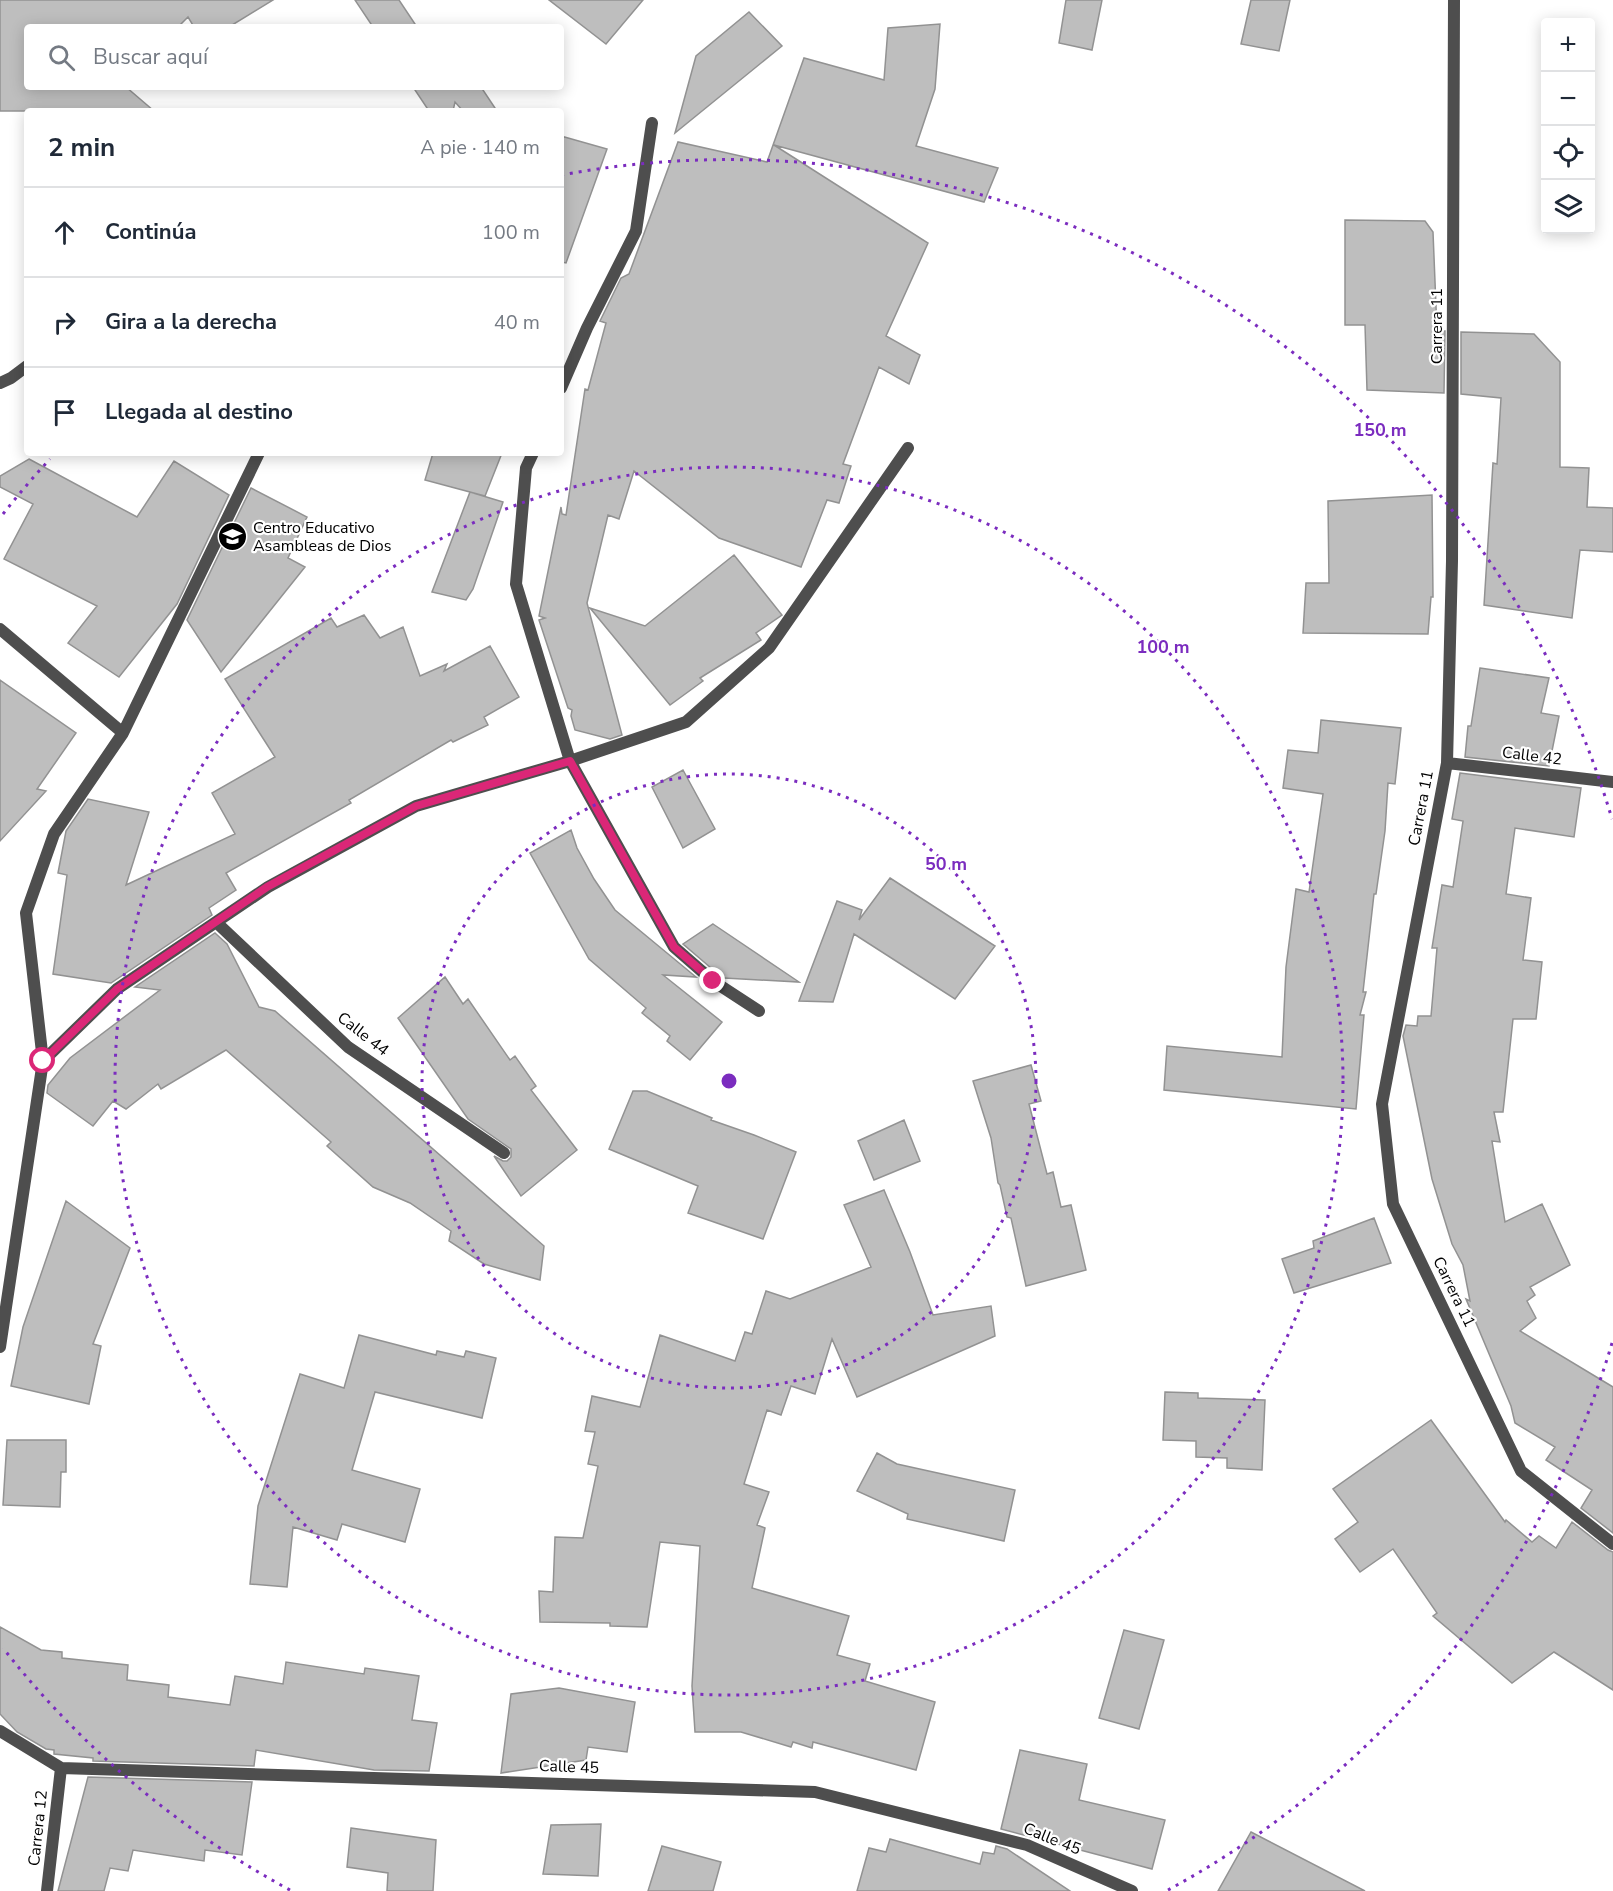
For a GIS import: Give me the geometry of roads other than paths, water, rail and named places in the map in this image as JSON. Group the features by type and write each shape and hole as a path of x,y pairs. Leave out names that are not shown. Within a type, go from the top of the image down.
{"street":[{"name":"Carrera 11","path":"1454,0 1452,561 1447,763 1382,1104 1393,1204 1521,1471 1613,1544"},
{"path":"564,381 587,328 636,231 652,123"},
{"path":"0,383 24,368"},
{"path":"43,1061 117,989 267,887 416,806 570,761 686,722 769,648 909,448"},
{"path":"0,1347 43,1061 26,914 54,834 123,733 258,456"},
{"path":"532,456 526,468 516,584 570,761 674,947 713,981 759,1011"},
{"path":"0,629 123,733"},
{"name":"Calle 42","path":"1447,763 1613,782"},
{"name":"Calle 44","path":"216,922 348,1047 504,1153"},
{"name":"Calle 45","path":"0,1731 61,1768 815,1792 1027,1845 1132,1891"},
{"name":"Carrera 12","path":"47,1891 61,1768"}],"place":[{"name":"Centro Educativo Asambleas de Dios","path":"232,537"}]}
